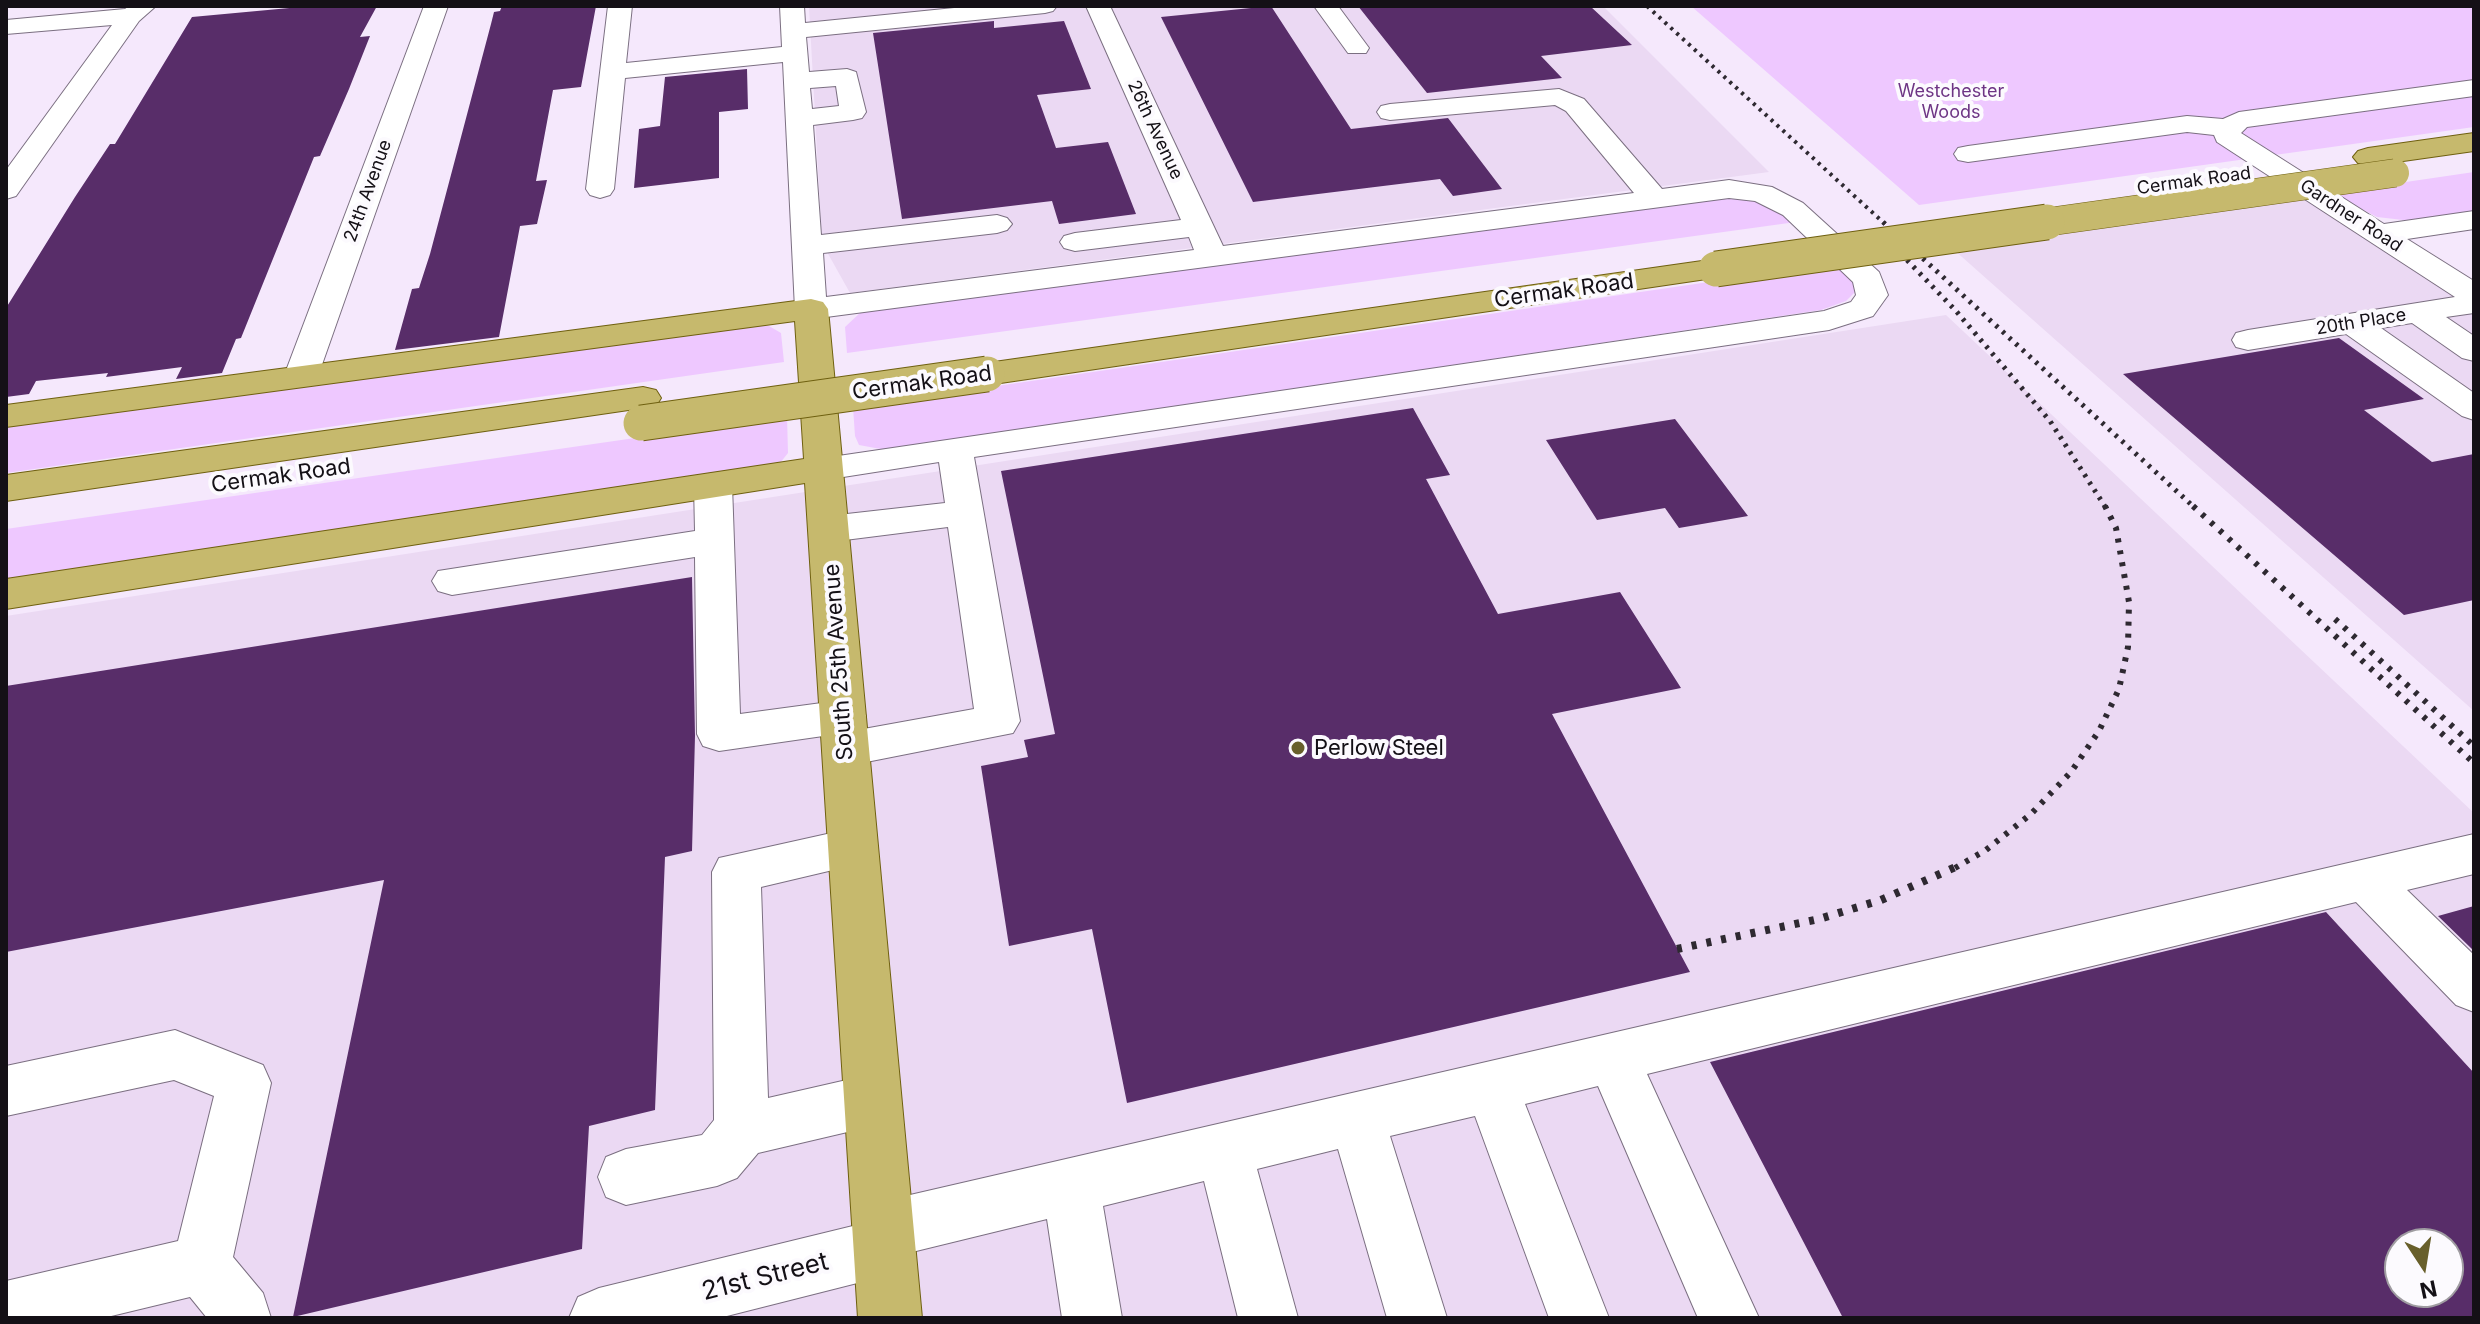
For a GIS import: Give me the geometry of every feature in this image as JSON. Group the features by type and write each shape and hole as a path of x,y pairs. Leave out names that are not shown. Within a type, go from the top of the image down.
{"main road":[{"name":"Cermak Road","path":"2381,165 2474,142"},
{"name":"Cermak Road","path":"6,488 642,411 2381,165 2474,161"},
{"path":"6,416 811,309"},
{"name":"South 25th Avenue","path":"811,309 890,1318"},
{"name":"Cermak Road","path":"6,516 642,411"},
{"path":"6,594 824,468"}],"street":[{"name":"24th Avenue","path":"301,376 436,6"},
{"path":"600,189 620,6"},
{"path":"796,48 858,15 1045,6"},
{"name":"26th Avenue","path":"1098,6 1212,255"},
{"path":"1326,6 1357,48"},
{"path":"6,27 84,13 138,11"},
{"path":"6,190 138,11"},
{"path":"613,72 796,48 866,60"},
{"path":"796,48 847,77 853,112 800,118"},
{"name":"South 25th Avenue","path":"796,48 811,309"},
{"path":"1968,154 2187,124 2228,132 2239,120 2474,88"},
{"path":"1390,112 1559,97 1575,105 1654,198"},
{"name":"Gardner Road","path":"2228,132 2474,295"},
{"path":"6,148 38,145"},
{"path":"811,309 1729,189 1778,199 1793,209 1868,279 1872,295 1862,309 1829,320 824,468"},
{"path":"2379,234 2474,220"},
{"path":"807,246 997,224"},
{"path":"1075,242 1199,227"},
{"name":"20th Place","path":"2248,340 2474,303"},
{"path":"2417,312 2474,351"},
{"path":"2352,323 2474,409"},
{"path":"713,485 719,734 845,733 998,721 955,449"},
{"path":"829,529 965,513"},
{"path":"452,581 714,541"},
{"path":"742,1130 736,872 854,847"},
{"name":"21st Street","path":"599,1318 1071,1186 2474,854"},
{"path":"2366,880 2474,989"},
{"path":"6,1091 175,1055 244,1083 202,1265"},
{"path":"1613,1058 1729,1318"},
{"path":"1491,1086 1579,1318"},
{"path":"626,1177 717,1159 742,1130 873,1100"},
{"path":"1357,1119 1417,1318"},
{"path":"1224,1150 1268,1318"},
{"path":"1071,1186 1092,1318"},
{"path":"6,1311 93,1304 202,1265"},
{"path":"202,1265 242,1314 241,1318"}],"shaded area":[{"path":"809,6 1603,6 1769,172 850,293 822,243"},
{"path":"2305,197 2474,307 2474,711 1953,249"},
{"path":"1946,315 2474,813 2474,1318 6,1318 6,616"}],"green space":[{"name":"Westchester Woods","path":"1691,6 2474,6 2474,127 1919,205"},
{"path":"2474,172 2474,211 2412,221 2377,217 2331,193"},
{"path":"1735,196 1759,200 1796,222 847,353 845,327 861,312"},
{"path":"1839,263 1855,285 1855,292 1846,301 1821,310 886,450 859,445 855,436 853,407"},
{"path":"758,325 769,326 781,333 784,362 6,473 6,426"},
{"path":"787,416 788,453 780,463 6,584 6,529"}],"building":[{"path":"311,6 377,6 360,37 370,36 349,89 320,156 314,157 241,338 236,339 222,373 176,379 182,367 106,377 108,373 36,381 29,394 6,397 6,308 110,144 115,144 192,17"},
{"path":"502,6 596,6 581,87 553,90 536,181 547,180 537,224 520,226 499,337 395,350 412,289 419,288 430,254 494,12 500,11"},
{"path":"1271,6 1351,129 1448,118 1502,189 1453,196 1440,179 1253,202 1161,17"},
{"path":"1358,6 1590,6 1632,45 1541,56 1562,78 1427,93"},
{"path":"994,21 994,28 1064,21 1091,89 1037,95 1056,148 1108,142 1136,214 1059,224 1052,201 902,219 873,33"},
{"path":"747,69 748,109 719,112 719,178 634,188 639,129 660,126 665,77"},
{"path":"2339,338 2424,399 2364,410 2432,462 2474,454 2474,600 2404,615 2123,374"},
{"name":"Perlow Steel","path":"1413,408 1450,475 1426,479 1498,614 1620,592 1681,688 1552,714 1690,972 1127,1103 1092,929 1009,946 981,766 1028,757 1024,740 1055,734 1001,471"},
{"path":"1675,419 1748,516 1679,528 1665,508 1597,520 1546,440"},
{"path":"692,577 695,736 692,851 665,857 655,1110 589,1126 582,1249 293,1317 384,880 6,952 6,686"},
{"path":"2474,906 2474,951 2438,916"},
{"path":"2326,912 2474,1073 2474,1318 1843,1318 1710,1062"}],"railway":[{"path":"1647,6 1885,224"},
{"path":"1883,222 2195,508"},
{"path":"1907,260 1956,311 2050,421 2106,508"},
{"path":"2193,506 2474,763"},
{"path":"1955,868 1986,850 2031,814 2071,772 2099,731 2119,689 2128,647 2129,602 2116,528 2106,508"},
{"path":"2335,619 2474,746"},
{"path":"1677,949 1819,919 1881,900 1958,866"}],"place":[{"name":"Perlow Steel","path":"1298,748"}]}
